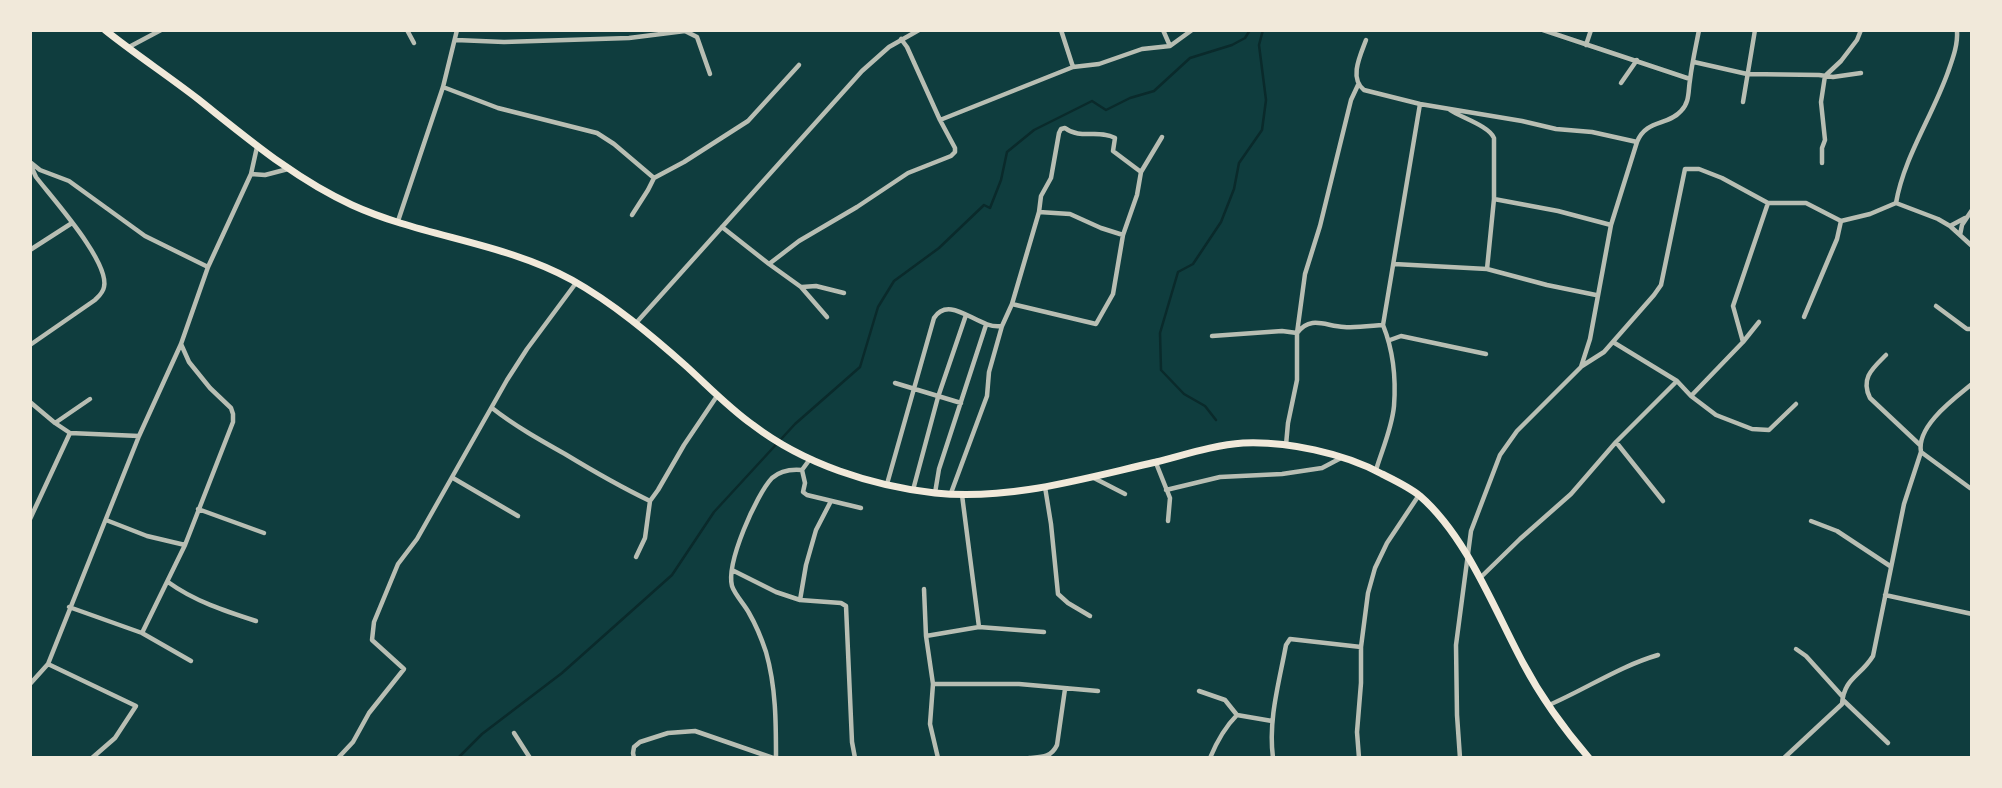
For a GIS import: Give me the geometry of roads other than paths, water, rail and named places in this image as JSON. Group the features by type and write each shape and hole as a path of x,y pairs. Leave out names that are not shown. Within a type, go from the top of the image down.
{"main road":[{"path":"104,30 257,147 289,169 355,206 520,257 577,282 636,324 733,410 766,435 830,467 913,490 962,495 1044,486 1244,443 1285,446 1342,458 1376,470 1419,495 1468,555 1525,667 1548,705 1589,758"}],"street":[{"path":"128,48 161,30"},
{"path":"407,30 414,43"},
{"path":"398,221 443,87 457,30"},
{"path":"554,30 554,40"},
{"path":"636,324 862,71 889,47 919,30"},
{"path":"1060,30 1073,67"},
{"path":"1163,30 1170,46"},
{"path":"940,120 1073,67 1099,64 1142,49 1170,46 1192,30"},
{"path":"1543,30 1690,79"},
{"path":"1586,45 1591,30"},
{"path":"1581,366 1590,340 1611,225 1636,142 1647,127 1679,115 1684,108 1688,99 1699,30"},
{"path":"1743,102 1755,30"},
{"path":"1822,163 1825,140 1821,102 1825,76 1841,61 1861,30"},
{"path":"1896,203 1907,162 1945,81 1956,49 1957,30"},
{"path":"456,40 504,42 629,38 685,31 697,37 710,74"},
{"path":"769,264 799,241 908,173 955,152 901,39"},
{"path":"1366,40 1356,77 1358,85 1364,90 1420,104 1522,121 1556,130 1592,132 1636,142"},
{"path":"1621,83 1637,60"},
{"path":"1694,62 1747,74 1833,77 1861,73"},
{"path":"632,215 654,177 740,128 799,65"},
{"path":"1285,446 1297,380 1297,333 1305,274 1320,226 1351,100 1358,85"},
{"path":"443,87 498,108 597,133 654,177"},
{"path":"1376,470 1394,407 1390,340 1383,325 1420,104"},
{"path":"1448,109 1493,134 1494,198 1486,269"},
{"path":"951,494 987,396 989,373 1002,326 1012,303 1039,212 1041,196 1051,178 1061,129 1065,128 1073,134 1109,134 1115,138 1113,151 1141,172"},
{"path":"1012,303 1096,324 1113,294 1123,234 1137,195 1141,172 1162,137"},
{"path":"30,684 48,664 139,436 181,344 208,267 251,174 257,147"},
{"path":"30,163 40,170 69,181 145,236 208,267"},
{"path":"30,163 33,178 95,254 104,275 105,286 101,295 30,345"},
{"path":"251,174 289,169"},
{"path":"1460,758 1456,645 1471,531 1500,455 1517,431 1581,366 1604,352 1614,342 1661,285 1685,169 1699,169 1722,178 1768,203 1806,203 1841,221 1870,214 1896,203 1938,219 1972,246"},
{"path":"1494,198 1611,225"},
{"path":"1742,342 1733,306 1768,203"},
{"path":"1960,236 1962,225 1972,210"},
{"path":"1039,212 1070,214 1101,228 1123,234"},
{"path":"1950,226 1967,216"},
{"path":"1804,317 1837,239 1841,221"},
{"path":"30,250 72,223"},
{"path":"722,227 801,287 827,317"},
{"path":"1394,264 1486,269 1597,295"},
{"path":"338,758 353,742 369,713 404,669 372,640 374,622 398,564 417,539 527,349 577,282"},
{"path":"801,287 816,286 844,293"},
{"path":"1936,306 1967,330 1972,329"},
{"path":"887,484 934,318 939,311 944,308 956,310 986,325 1002,326"},
{"path":"913,490 938,397 966,315"},
{"path":"1297,333 1303,326 1317,322 1344,327 1383,325"},
{"path":"1690,396 1759,322"},
{"path":"935,493 939,469 986,325"},
{"path":"1212,336 1282,331 1297,333"},
{"path":"1390,340 1401,336 1486,354"},
{"path":"1614,342 1677,382 1690,396 1716,415 1761,431 1769,430 1796,404"},
{"path":"142,633 185,545 233,422 231,408 210,388 190,362 181,344"},
{"path":"1886,355 1868,372 1867,392 1870,398 1920,445"},
{"path":"1480,579 1520,539 1572,494 1616,442 1677,382"},
{"path":"895,383 961,403"},
{"path":"1784,758 1842,704 1845,687 1873,656 1903,504 1921,452 1920,445 1931,421 1972,384"},
{"path":"636,557 645,538 650,501 717,396"},
{"path":"55,423 90,399"},
{"path":"30,401 70,433 139,436"},
{"path":"492,408 549,445 650,501"},
{"path":"30,519 70,433"},
{"path":"1616,442 1663,501"},
{"path":"1921,452 1970,488"},
{"path":"1166,490 1220,477 1282,474 1322,468 1342,458"},
{"path":"802,470 810,459"},
{"path":"1156,462 1170,498 1168,521"},
{"path":"634,758 634,747 640,742 668,733 695,731 775,758 776,703 766,652 750,614 732,586 732,570 750,512 772,478 792,469 802,470"},
{"path":"802,470 805,482 803,492 807,495 861,508"},
{"path":"1091,476 1125,494"},
{"path":"453,478 517,516"},
{"path":"1044,486 1058,594 1090,616"},
{"path":"962,495 979,627"},
{"path":"1359,758 1357,732 1361,647 1368,593 1375,568 1387,543 1419,495"},
{"path":"800,600 816,530 831,501"},
{"path":"198,509 264,533"},
{"path":"106,520 147,536 185,545"},
{"path":"1811,521 1837,531 1890,566"},
{"path":"732,570 776,592 800,600 841,603 846,606 855,758"},
{"path":"168,582 182,593 215,608 256,621"},
{"path":"924,589 926,636 933,684 930,723 938,758"},
{"path":"1885,594 1972,614"},
{"path":"69,607 142,633 191,661"},
{"path":"926,636 979,627 1044,632"},
{"path":"1273,758 1272,721 1286,646 1290,639 1361,647"},
{"path":"1796,649 1806,656 1842,698 1888,743"},
{"path":"1548,705 1579,692 1636,661 1658,655"},
{"path":"48,664 136,706 115,738 92,758"},
{"path":"933,684 1019,684 1098,691"},
{"path":"1029,758 1047,756 1054,751 1065,689"},
{"path":"1199,691 1225,700 1237,715 1272,721"},
{"path":"1210,758 1226,726 1237,715"},
{"path":"514,733 530,758"}],"waterway":[{"path":"458,758 482,734 562,673 672,575 714,512 795,424 860,367 878,307 894,281 939,248 984,205 990,208 1001,180 1007,152 1034,130 1092,101 1106,110 1130,98 1154,91 1190,58 1232,45 1245,38 1250,30"},
{"path":"1216,420 1205,406 1184,394 1161,370 1160,333 1178,272 1193,264 1221,222 1234,189 1239,163 1262,130 1266,100 1259,45 1263,30"}]}
